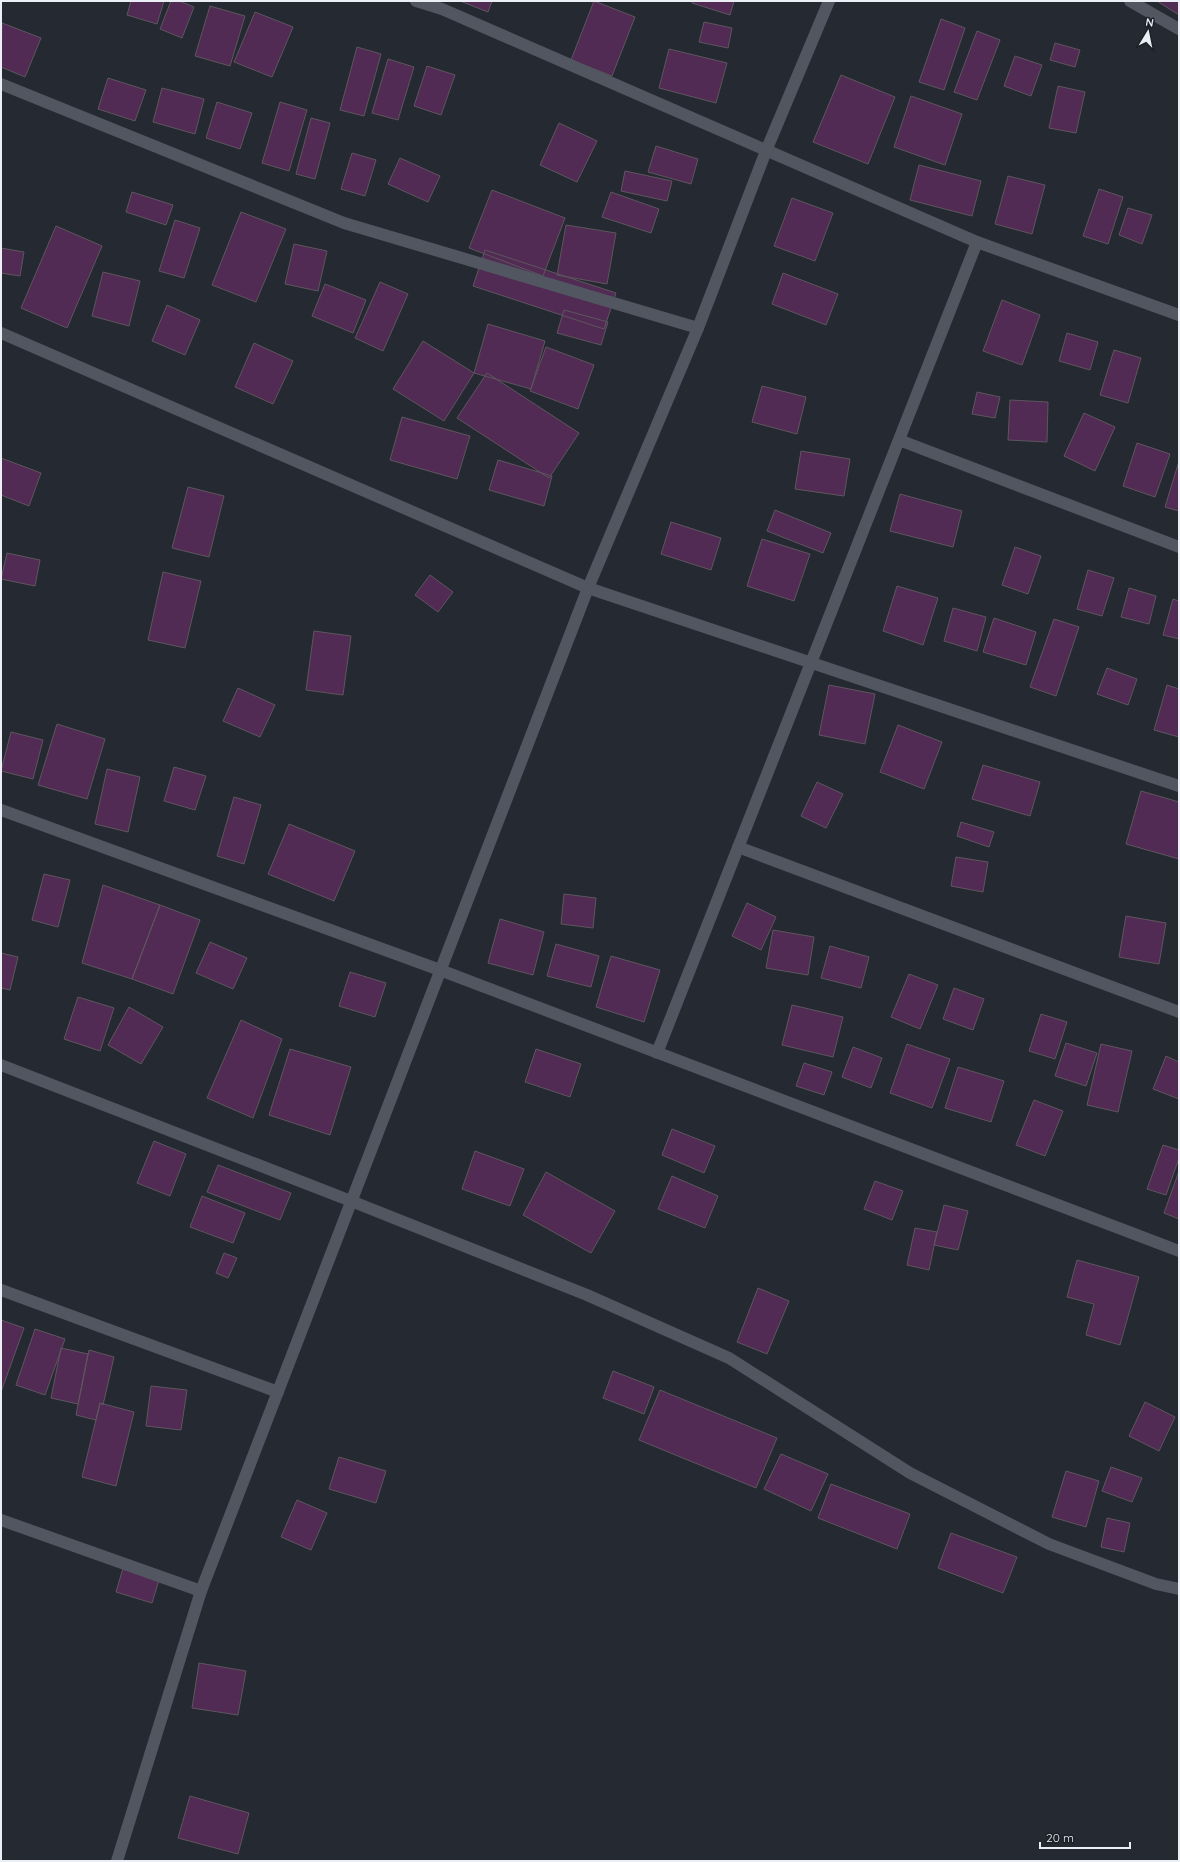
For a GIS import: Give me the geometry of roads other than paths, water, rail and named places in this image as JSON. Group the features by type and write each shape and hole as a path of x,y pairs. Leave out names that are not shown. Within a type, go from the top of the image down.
{"street":[{"path":"416,1 442,9 977,242 1179,315"},
{"path":"117,1861 201,1591 588,588 698,328 766,151 829,1"},
{"path":"1130,1 1179,29"},
{"path":"1,84 344,223 698,328"},
{"path":"657,1053 977,242"},
{"path":"1,333 588,588 1179,786"},
{"path":"899,440 1179,547"},
{"path":"1,810 440,970 1179,1251"},
{"path":"738,847 1179,1012"},
{"path":"1,1065 352,1201 587,1295 730,1358 910,1473 1042,1541 1156,1584 1179,1589"},
{"path":"1,1290 278,1392"},
{"path":"1,1520 201,1591"}]}
